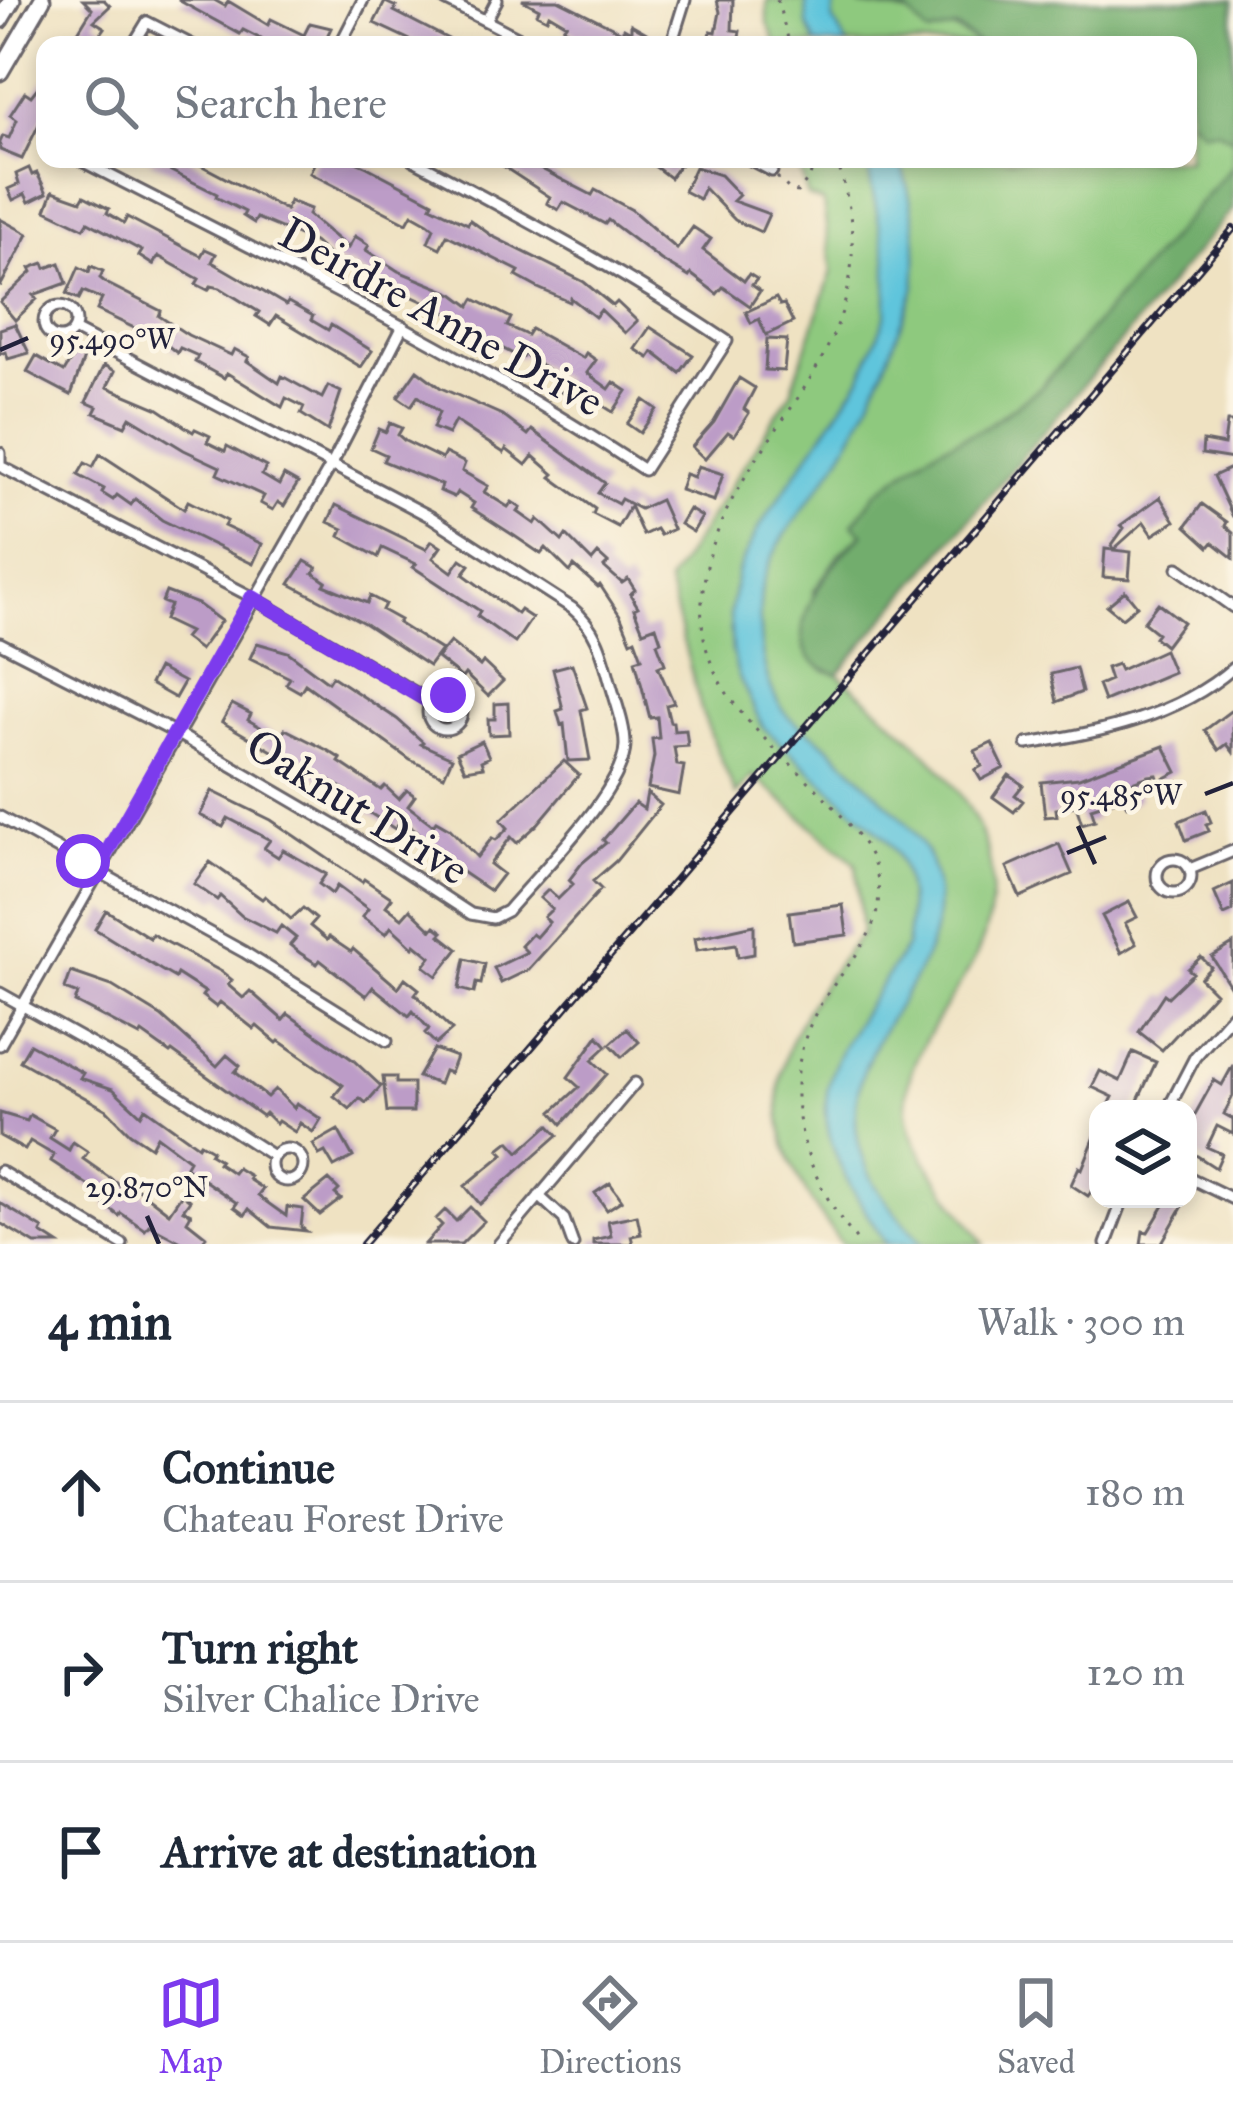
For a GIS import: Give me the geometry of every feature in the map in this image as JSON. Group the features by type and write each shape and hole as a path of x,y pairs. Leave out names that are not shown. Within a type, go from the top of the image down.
{"main road":[{"path":"0,20 12,0"},
{"path":"0,72 41,0"}],"street":[{"path":"344,36 362,0"},
{"path":"445,0 516,36"},
{"path":"486,20 497,0"},
{"path":"674,36 686,0"},
{"path":"138,36 147,22 174,36"},
{"name":"Deirdre Anne Drive","path":"96,168 403,326 565,418 644,470 727,341 656,293 429,168"},
{"path":"766,168 772,171"},
{"path":"0,1045 332,464 403,326"},
{"path":"74,330 332,464"},
{"path":"0,453 0,466 252,597 431,703"},
{"name":"Oaknut Drive","path":"0,643 176,733 344,831 471,914 493,918 507,911 598,804 621,766 625,740 602,652 589,622 572,608 458,533 332,464"},
{"path":"1178,568 1233,607"},
{"path":"1027,744 1102,732 1195,694 1233,668"},
{"path":"0,817 244,952 388,1041"},
{"path":"1190,869 1233,851"},
{"path":"0,993 152,1078 273,1156"},
{"path":"1173,1100 1195,1057 1233,1014"},
{"path":"499,1244 635,1083"},
{"path":"0,1171 122,1244"},
{"path":"1197,1181 1233,1199"},
{"path":"539,1196 564,1220 573,1244"},
{"path":"1106,1244 1120,1208"}],"path":[{"path":"777,0 787,36"},
{"path":"772,171 797,192 812,168"},
{"path":"838,168 851,228 852,257 843,309 820,365 739,490 718,534 704,578 701,619 705,652 720,683 761,740 828,800 853,830 878,876 875,924 820,1004 806,1039 798,1089 800,1129 809,1164 832,1211 860,1244"}],"green space":[{"path":"767,0 860,0 861,6 908,14 966,36 773,36 767,23"},
{"path":"860,0 1233,0 1233,139 1197,125 1197,36 967,36 956,28 928,34 908,12 861,6"},
{"path":"1197,125 1233,139 1233,165 1040,388 986,427 930,452 863,533 840,553 813,592 824,670 838,674 933,761 960,793 980,829 991,867 991,908 977,954 921,1048 910,1075 906,1104 920,1150 984,1244 842,1244 790,1159 780,1121 780,1085 788,1049 805,1012 862,933 856,864 753,775 736,795 702,713 668,583 791,392 832,271 823,202 808,197 800,168 1197,168"},
{"path":"1233,165 1233,209 838,674 815,663 804,647 808,607 834,565 863,534 853,524 876,493 930,452 986,427 1040,388"}],"water":[{"path":"806,0 835,0 833,20 842,36 812,36"},
{"path":"868,168 902,168 914,220 914,290 860,422 770,562 761,592 760,623 766,673 787,715 834,751 898,813 931,864 937,907 930,945 873,1048 859,1085 856,1125 873,1181 922,1244 887,1244 836,1157 827,1123 827,1092 836,1062 906,947 905,875 885,838 763,727 738,675 730,614 737,573 757,531 860,379 887,313 887,261"}],"building":[{"path":"83,0 104,0 110,6 94,21 105,28 99,36 75,36 92,9"},
{"path":"178,0 214,0 225,6 228,1 268,25 271,19 304,35 310,23 331,28 327,36 255,36 243,30 240,34"},
{"path":"522,0 558,0 622,32 624,28 631,32 631,24 652,36 580,36 549,14 547,19 537,14 539,9"},
{"path":"717,0 733,0 732,30 740,31 739,36 710,36 716,32"},
{"path":"385,2 443,36 402,36 374,23"},
{"path":"36,90 36,130 22,159 0,150 0,142 3,136 9,138 17,120 10,115 25,92 31,96"},
{"path":"29,168 47,193 29,202 25,194 13,200 8,189 19,184 16,174"},
{"path":"165,168 206,168 286,210 289,201 310,209 308,215 348,248 355,236 369,245 366,250 398,271 454,294 470,306 474,299 511,318 507,326 527,335 531,329 583,358 586,353 596,360 587,373 609,389 614,382 627,391 613,412 573,387 566,396 557,389 564,380 524,354 521,358 460,325 463,320 383,286 348,263 347,267 314,242 257,218 254,223 217,194"},
{"path":"312,168 369,168 433,202 431,206 468,224 470,220 584,282 637,321 625,333 601,310 595,317 571,298 570,302 538,288 516,276 519,271 447,235 440,248 428,242 434,228 412,214 407,223 310,173"},
{"path":"506,168 540,168 592,195 595,190 632,210 677,249 693,227 711,239 703,250 744,281 749,274 757,279 752,285 760,291 750,306 723,287 717,294 608,220 605,224 563,202 558,210 547,203 550,197"},
{"path":"657,168 677,168 670,178"},
{"path":"698,168 720,175 739,195 733,201 769,214 761,232 735,220 704,188 699,199 684,191"},
{"path":"53,191 81,201 84,196 124,223 127,217 201,256 205,249 216,254 212,262 372,351 361,367 276,316 270,325 256,316 259,312 220,288 208,290 196,284 199,279 158,256 153,265 139,256 142,251 88,222 84,228 46,210"},
{"path":"0,219 28,234 0,287"},
{"path":"44,263 46,268 60,263 67,283 33,295 37,299 15,320 0,302 32,272 30,268"},
{"path":"91,266 103,271 100,278 106,283 161,311 159,316 188,335 231,355 234,349 279,383 282,376 322,398 328,386 341,392 328,431 301,414 304,407 286,398 282,407 227,373 224,378 195,362 198,356 180,348 177,353 151,332 97,310 102,299 83,291 79,299 67,294 79,267 89,272"},
{"path":"776,298 793,322 766,335 759,319 751,323 746,312"},
{"path":"15,324 29,353 8,359 6,352 0,354 0,329"},
{"path":"650,327 693,355 680,373 653,352 649,358 635,349"},
{"path":"767,339 787,340 784,371 765,370"},
{"path":"75,353 84,358 71,395 27,372 36,356 64,372"},
{"path":"104,365 115,371 107,387 157,408 193,432 210,436 207,442 225,451 227,446 266,467 262,475 279,485 284,475 298,483 284,506 278,502 273,510 260,503 264,496 217,474 220,467 130,417 125,426 94,413 97,407 86,402"},
{"path":"417,370 441,388 502,415 528,435 532,430 605,483 598,493 618,504 621,499 640,509 660,500 673,529 643,535 630,506 618,527 593,514 595,509 551,477 554,474 533,456 526,465 455,421 448,434 433,428 439,412 418,396 411,406 398,397"},
{"path":"739,378 755,388 744,409 749,413 734,436 728,432 705,459 692,447 714,422"},
{"path":"644,400 657,409 640,433 627,424"},
{"path":"1227,422 1233,422 1233,459 1202,454 1203,441 1224,445"},
{"path":"390,423 402,428 398,435 405,441 442,459 445,453 465,463 462,471 488,486 484,492 508,507 512,502 521,508 518,512 535,524 538,519 562,541 566,535 592,561 598,554 608,563 604,567 622,583 628,579 635,590 630,594 643,631 656,626 661,641 657,643 665,664 658,667 674,703 666,705 670,722 674,731 686,730 688,746 674,747 677,765 684,766 679,795 648,788 652,739 659,738 657,717 650,718 635,660 642,658 635,639 631,641 600,585 574,566 570,572 546,548 541,554 471,508 474,503 457,492 454,497 440,491 442,485 383,461 386,455 371,448 379,429 386,432"},
{"path":"100,454 184,509 188,501 262,544 253,564 162,520 135,499 131,505 117,495 113,500 102,493 104,489 78,475 85,463 93,467"},
{"path":"698,466 723,474 714,501 680,490 685,474 694,477"},
{"path":"1233,467 1233,517 1214,476"},
{"path":"1160,497 1175,521 1153,535 1144,522 1114,549 1111,546 1124,528 1121,525"},
{"path":"1202,504 1227,522 1225,526 1233,533 1233,558 1213,542 1209,547 1186,526"},
{"path":"336,505 426,549 432,541 441,547 433,558 452,572 461,559 470,565 463,574 517,614 520,610 532,618 515,643 477,616 480,611 413,567 416,564 382,548 378,557 340,536 343,529 328,522"},
{"path":"689,509 702,517 693,532 680,524"},
{"path":"1105,549 1131,552 1129,579 1103,577"},
{"path":"305,561 317,568 313,573 324,585 367,603 370,596 385,604 382,610 441,650 429,666 364,623 290,584"},
{"path":"1125,591 1137,606 1122,618 1107,606"},
{"path":"166,592 198,604 221,621 200,650 184,638 189,632 164,620 170,605 162,602"},
{"path":"1158,603 1183,622 1165,646 1143,622"},
{"path":"450,642 503,681 488,696 465,674 462,678 437,658"},
{"path":"257,643 288,652 328,682 332,676 397,719 421,744 452,758 444,776 410,760 305,684 300,692 286,684 290,678 250,658"},
{"path":"1164,650 1173,672 1104,701 1098,685 1110,680 1106,668 1117,664 1120,670"},
{"path":"572,664 587,708 581,710 590,760 568,761 564,724 557,711 563,709 553,669"},
{"path":"158,668 184,682 175,698 150,684"},
{"path":"1076,668 1082,692 1057,702 1051,674"},
{"path":"508,703 509,734 489,735 488,719 495,719 495,704"},
{"path":"232,704 251,714 248,720 280,738 285,729 327,750 399,799 407,790 415,796 408,806 433,825 436,821 450,829 477,857 492,838 496,840 508,828 501,820 564,761 579,775 537,825 517,843 511,837 490,864 503,874 490,891 413,839 417,831 402,820 395,829 343,796 346,791 328,779 222,722"},
{"path":"1233,709 1233,752 1227,744 1219,750 1205,730"},
{"path":"482,741 489,757 481,761 483,767 465,770 457,753"},
{"path":"992,743 1004,768 981,780 975,770 982,766 975,751"},
{"path":"1164,746 1177,772 1159,781 1157,775 1129,783 1139,798 1127,806 1122,798 1091,808 1095,820 1082,824 1076,806 1056,809 1057,816 1045,817 1041,782 1079,778"},
{"path":"1009,775 1023,785 1015,795 1023,801 1014,812 993,797"},
{"path":"212,791 271,820 362,882 364,879 392,898 386,906 402,918 410,909 458,949 437,976 424,966 431,957 415,944 413,947 391,927 386,934 362,917 368,909 337,886 332,894 319,884 326,874 283,850 278,857 264,848 270,840 228,818 223,827 200,815"},
{"path":"647,793 661,805 616,861 593,881 601,889 528,970 501,983 494,968 527,952 521,946 549,922 544,917 552,909 540,898 548,890 558,899 573,884 569,880 582,863 606,843 603,840 635,803 644,809"},
{"path":"1206,810 1209,831 1186,840 1179,821"},
{"path":"1059,844 1072,874 1020,897 1007,867"},
{"path":"210,862 262,899 265,896 291,919 303,908 316,919 310,926 327,940 353,949 398,988 405,978 452,1030 436,1044 413,1011 409,1016 373,987 366,996 320,960 317,964 290,945 296,938 281,926 276,933 242,916 220,896 217,900 194,884"},
{"path":"1233,883 1233,911 1224,915 1214,892"},
{"path":"1129,902 1137,917 1125,923 1136,944 1121,953 1102,916"},
{"path":"843,905 847,935 793,942 789,912"},
{"path":"106,910 150,938 152,934 222,972 243,998 250,991 283,1020 288,1014 381,1086 366,1103 360,1098 350,1109 334,1096 343,1085 220,1002 216,1007 202,996 205,992 177,974 175,978 95,929"},
{"path":"754,925 754,954 738,957 736,944 697,950 695,938"},
{"path":"1233,944 1233,991 1212,957"},
{"path":"1201,957 1211,967 1200,978 1215,993 1162,1050 1139,1032 1164,994 1168,997 1193,973 1188,969"},
{"path":"465,959 485,964 474,993 459,989"},
{"path":"71,972 112,986 161,1016 217,1066 227,1055 240,1066 235,1072 267,1097 275,1089 294,1108 297,1103 321,1119 313,1132 300,1123 295,1132 276,1124 172,1051 75,1002 78,994 65,989"},
{"path":"627,1029 639,1042 622,1057 610,1044"},
{"path":"598,1036 607,1046 592,1060 607,1074 562,1124 552,1112 579,1087 568,1077"},
{"path":"30,1044 83,1073 80,1078 113,1089 141,1115 145,1108 198,1146 212,1150 218,1163 233,1173 237,1168 250,1176 263,1189 258,1196 286,1216 287,1207 303,1209 301,1227 306,1231 271,1227 249,1209 245,1215 234,1207 237,1203 185,1167 189,1160 157,1136 151,1147 107,1110 20,1061"},
{"path":"434,1049 456,1057 439,1084 418,1077"},
{"path":"1133,1052 1156,1062 1138,1100 1112,1100 1092,1087 1100,1071 1120,1081"},
{"path":"1233,1065 1233,1096 1224,1114 1233,1119 1233,1134 1217,1126 1207,1147 1222,1154 1216,1168 1197,1156 1197,1111 1214,1080 1222,1085"},
{"path":"383,1077 413,1083 413,1112 387,1112"},
{"path":"0,1113 27,1121 30,1115 55,1129 50,1138 69,1150 73,1142 88,1152 83,1159 120,1185 125,1179 169,1213 182,1194 190,1200 183,1210 191,1214 187,1221 206,1236 202,1244 185,1244 119,1216 105,1205 109,1199 51,1161 54,1155 30,1141 25,1150 0,1136"},
{"path":"549,1125 558,1135 480,1204 465,1186 504,1154 499,1149 509,1141 519,1152"},
{"path":"338,1130 353,1157 334,1167 313,1144"},
{"path":"1089,1152 1088,1196 1071,1185 1079,1167 1082,1169"},
{"path":"329,1180 341,1199 320,1215 304,1200"},
{"path":"610,1183 622,1200 607,1210 595,1193"},
{"path":"0,1203 58,1244 35,1244 0,1223"},
{"path":"470,1207 484,1221 461,1244 425,1244 442,1225 436,1219 445,1210 456,1221"},
{"path":"1163,1208 1182,1208 1161,1244 1141,1244 1143,1231 1148,1232"},
{"path":"637,1215 641,1234 631,1236 633,1244 593,1244 593,1240 611,1236 608,1221"}],"railway":[{"path":"363,1244 1233,229"}],"route":[{"path":"83,861 98,868 252,597 431,703 448,695"}]}
